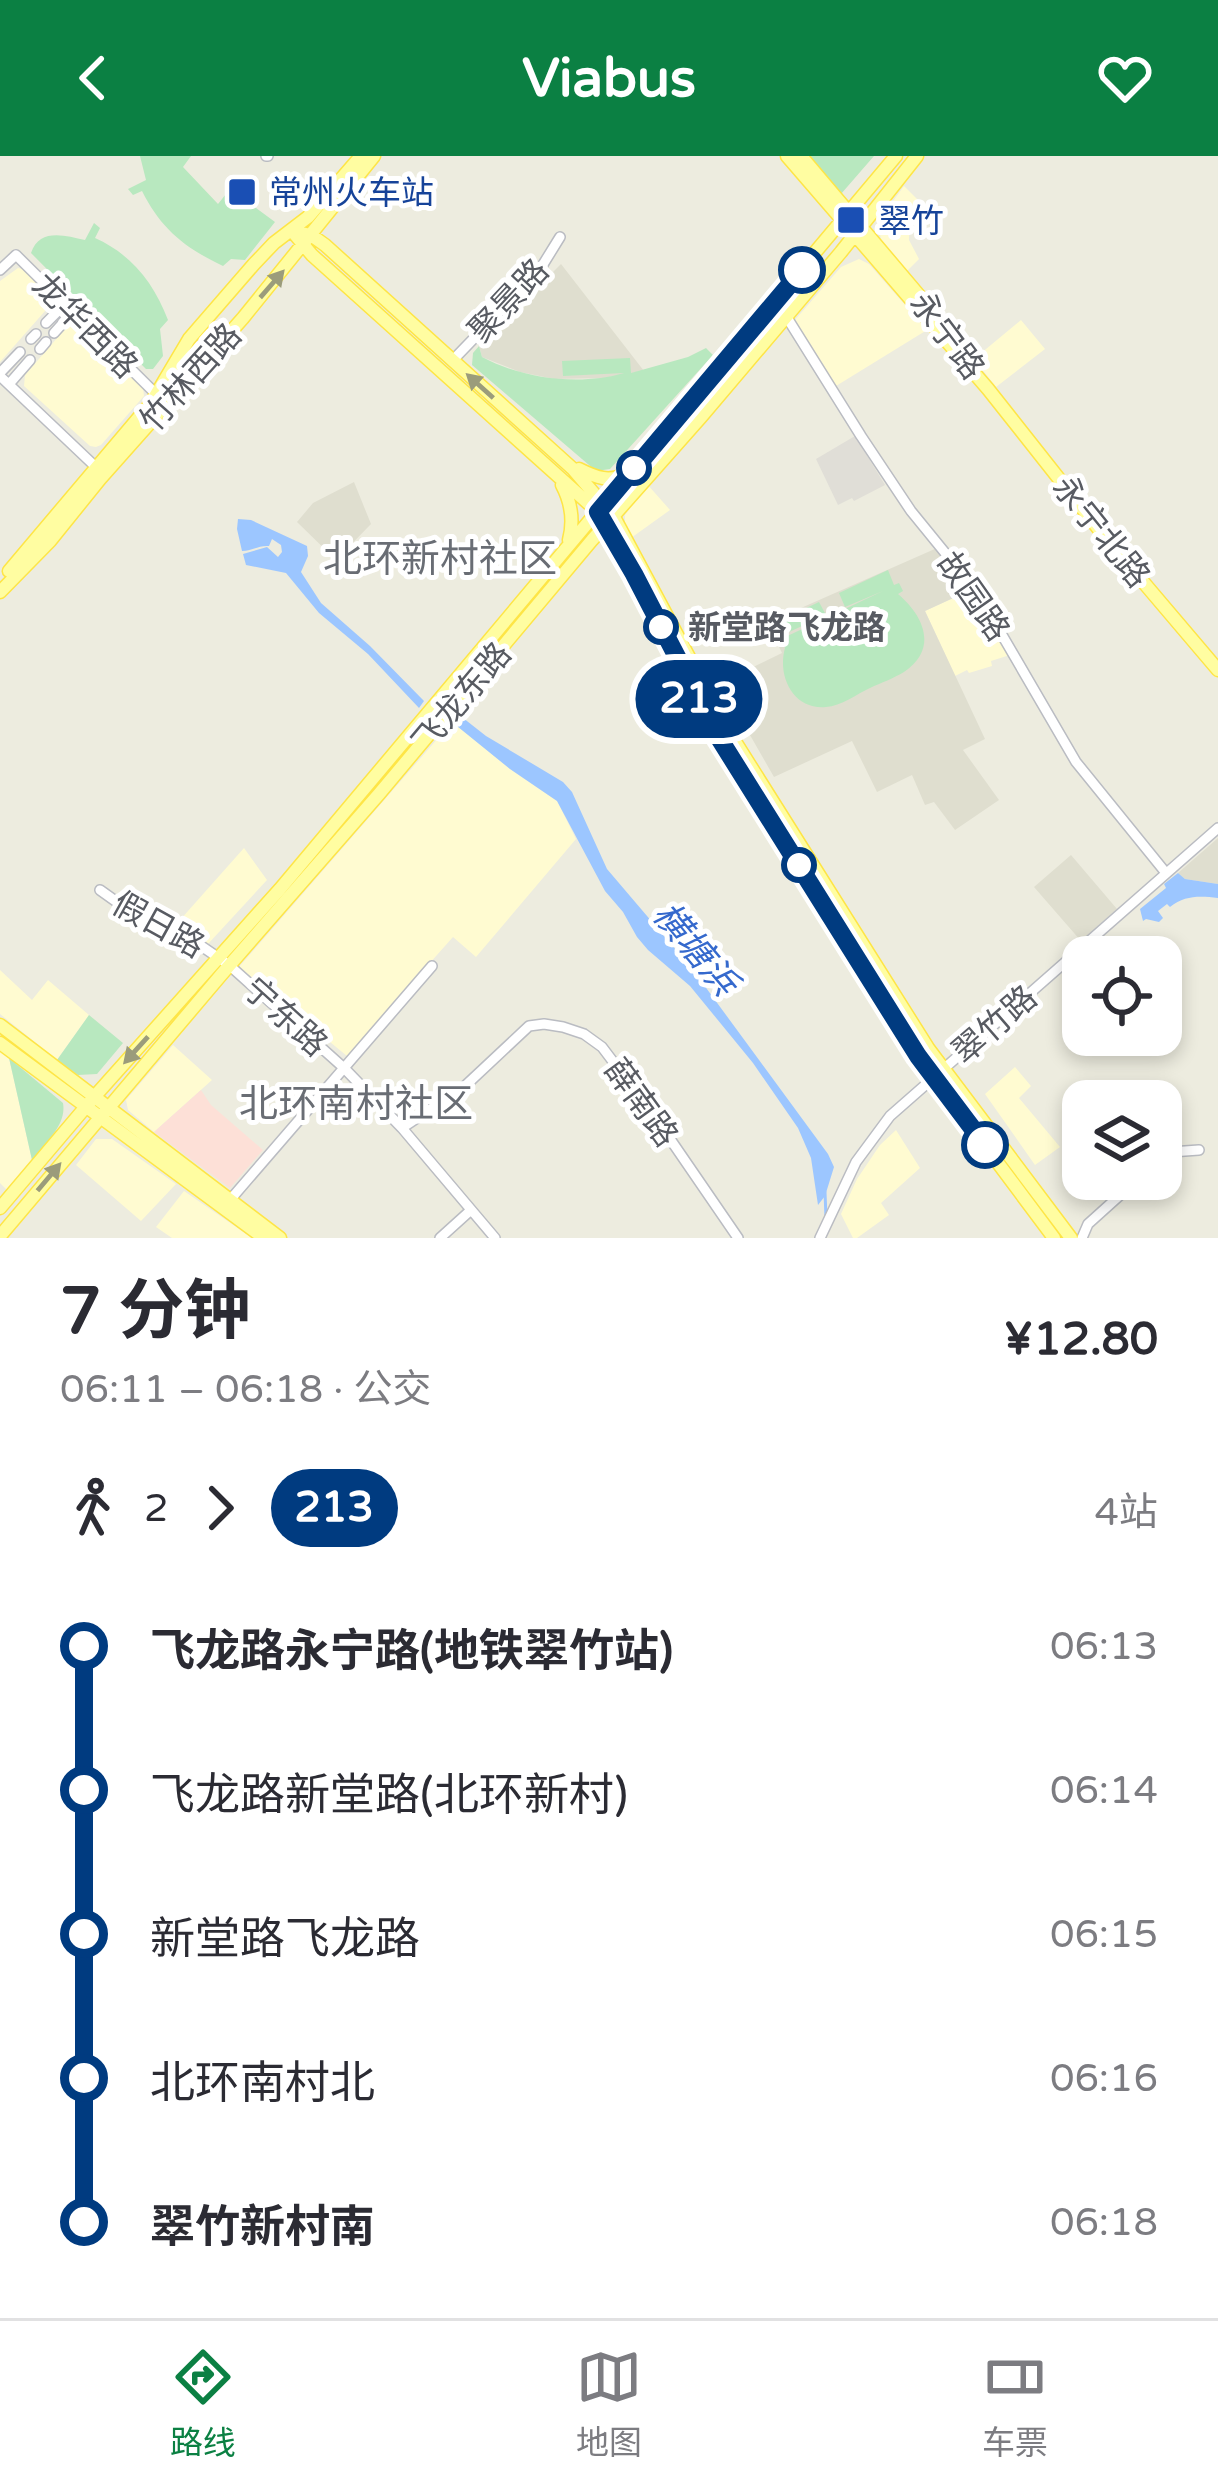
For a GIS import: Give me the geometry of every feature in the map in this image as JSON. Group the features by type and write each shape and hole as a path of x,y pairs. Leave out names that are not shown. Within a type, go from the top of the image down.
{"main road":[{"name":"竹林西路","path":"0,592 50,541 157,395 189,339 264,254 301,238 308,217 361,156"},
{"name":"竹林西路","path":"0,581 374,156"},
{"name":"永宁路","path":"787,156 847,216"},
{"name":"永宁路","path":"801,156 857,231 947,329 988,389"},
{"name":"飞龙东路","path":"0,1236 280,889 896,156"},
{"name":"飞龙东路","path":"0,1208 90,1102 379,794 917,156"},
{"path":"301,238 452,361 567,464 601,507 719,738 918,1056 938,1073 1071,1238"},
{"path":"301,238 438,371 557,476 601,507"},
{"name":"永宁北路","path":"988,389 1218,670"},
{"path":"567,464 610,480 640,461"},
{"path":"557,476 572,517 567,547"},
{"path":"0,1025 103,1113 264,1238"},
{"path":"0,1042 90,1102"},
{"path":"938,1073 1054,1238"},
{"path":"103,1113 280,1238"}],"street":[{"name":"聚景路","path":"452,361 539,271 560,237"},
{"name":"龙华西路","path":"0,270 16,255 157,395"},
{"path":"46,323 68,309"},
{"path":"47,341 68,309"},
{"name":"故园路","path":"786,316 911,511 977,592 1076,762 1166,873"},
{"path":"3,379 20,352"},
{"path":"3,379 30,360"},
{"path":"3,379 98,473"},
{"name":"翠竹路","path":"820,1238 856,1162 890,1116 1218,828"},
{"name":"假日路","path":"100,890 142,920 194,941 224,961"},
{"name":"宁东路","path":"224,961 344,1068 495,1238"},
{"path":"230,1200 432,966"},
{"name":"薛南路","path":"402,1129 465,1086 529,1026 563,1027 602,1046 738,1238"},
{"path":"1182,1151 1198,1150"},
{"path":"1082,1238 1088,1224 1115,1200"},
{"path":"440,1238 471,1210"}],"shaded area":[{"path":"904,186 928,210 918,220 910,215 909,240 919,259 906,272 882,243 877,223"},
{"path":"859,259 869,264 927,330 836,386 794,321 841,267"},
{"path":"561,264 644,371 554,379 482,357 479,346"},
{"path":"18,268 53,302 0,362 0,281"},
{"path":"1021,320 1045,349 996,387 974,359"},
{"path":"71,322 143,388 144,396 96,447 24,386 25,375"},
{"path":"855,436 885,485 838,505 816,459"},
{"path":"354,482 371,524 336,560 297,522 313,503"},
{"path":"647,484 670,510 631,538 625,515"},
{"path":"937,548 960,576 955,579 962,594 925,611 985,739 963,750 999,800 955,830 934,802 925,805 912,775 877,792 852,741 774,777 723,688 782,653 767,623"},
{"path":"960,576 1010,655 991,661 992,666 955,676 925,611 962,594 955,578"},
{"path":"452,722 557,801 576,839 476,957 453,937 347,1056 239,967"},
{"path":"1218,838 1218,884 1185,879 1178,873"},
{"path":"244,848 267,880 208,944 172,929"},
{"path":"1071,855 1117,909 1087,936 1077,936 1034,887"},
{"path":"0,970 32,1000 48,980 89,1015 57,1060 0,1014"},
{"path":"173,1045 212,1080 154,1132 128,1110 126,1100"},
{"path":"0,1051 9,1058 32,1160 7,1190 0,1183"},
{"path":"1015,1067 1031,1086 1019,1098 1060,1147 1035,1165 985,1094"},
{"path":"201,1090 211,1105 263,1150 230,1188 154,1132"},
{"path":"896,1130 920,1168 881,1203 889,1215 853,1238 841,1214 857,1179"},
{"path":"96,1139 112,1139 176,1184 141,1221 76,1165"},
{"path":"184,1191 252,1238 172,1238 156,1227"}],"green space":[{"path":"140,156 191,156 183,167 218,204 230,189 275,222 245,260 231,259 223,266 175,236 142,191 133,195 128,189 146,180"},
{"path":"806,156 874,156 841,194"},
{"path":"94,223 100,228 95,238 140,271 168,320 160,329 163,356 153,369 146,369 31,253 46,237 85,240"},
{"path":"479,346 482,357 498,365 571,379 624,373 563,376 562,361 630,358 631,373 706,348 713,355 610,469 596,471 472,365"},
{"path":"888,570 924,632 922,652 915,663 826,707 796,697 783,669 781,639 883,591 845,607 839,593"},
{"path":"819,602 826,615 776,638 770,625"},
{"path":"89,1015 123,1043 97,1074 78,1075 57,1060"},
{"path":"9,1058 63,1103 58,1126 32,1160"}],"water":[{"path":"238,519 251,520 307,546 301,572 321,603 424,701 419,708 368,654 319,613 286,573 246,565 243,554 267,547 278,557 281,545 272,539 269,546 242,551"},
{"path":"458,714 572,792 607,869 693,970 828,1154 834,1167 818,1205 811,1158 798,1128 753,1063 690,986 637,937 605,891 557,801 452,722"},
{"path":"1178,873 1185,879 1218,884 1218,898 1193,897 1170,907 1167,904 1158,911 1163,918 1159,922 1143,921 1140,909"}],"waterway":[{"name":"横塘浜","path":"825,1192 826,1218"}],"bus line":[{"name":"213","path":"802,270 598,512 719,738 918,1056 985,1145"}],"place":[{"name":"常州火车站","path":"242,192"},
{"name":"翠竹","path":"851,220"},
{"name":"新堂路飞龙路","path":"661,627"}],"district":[{"name":"北环新村社区","path":"440,558"},
{"name":"北环南村社区","path":"356,1103"}]}
